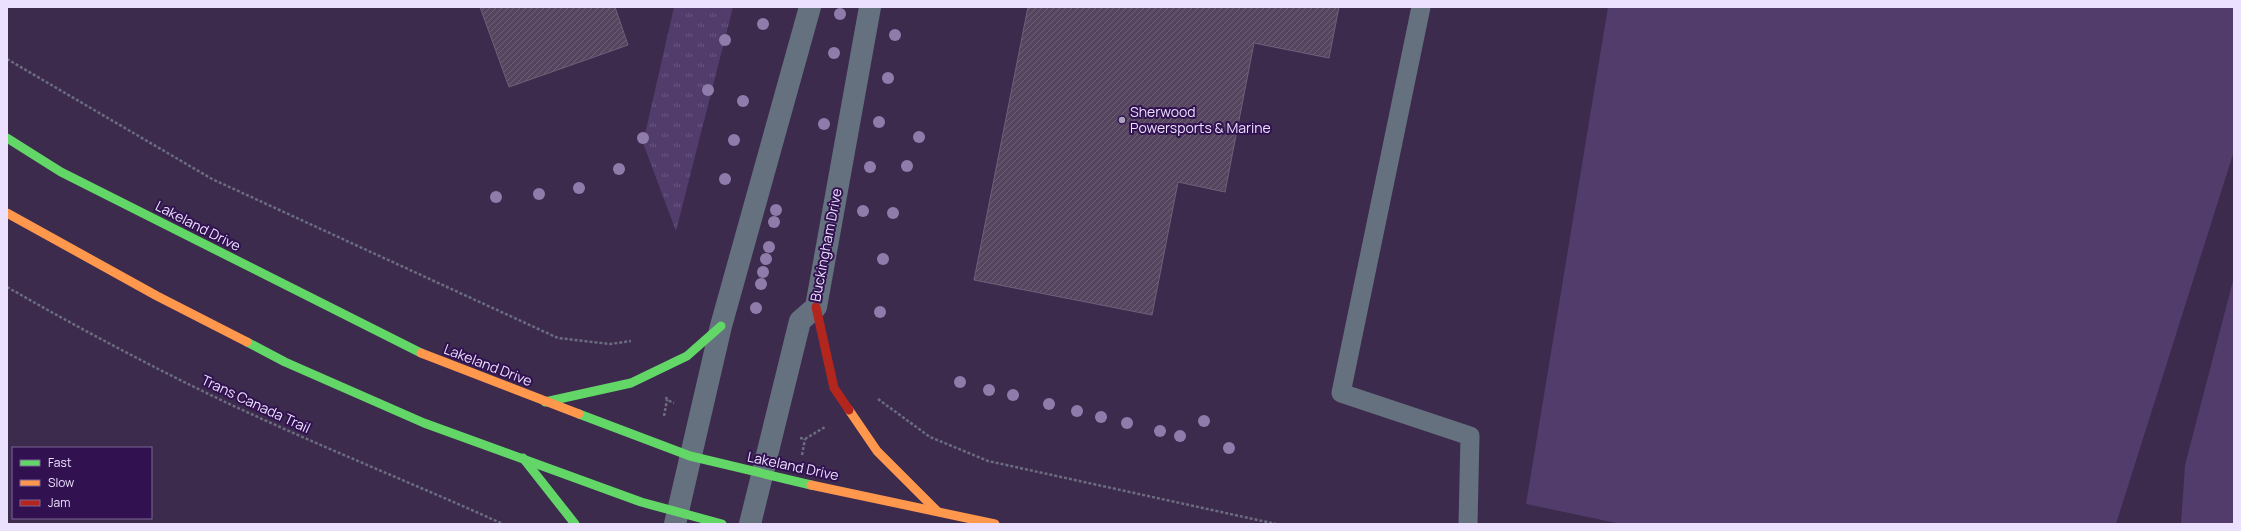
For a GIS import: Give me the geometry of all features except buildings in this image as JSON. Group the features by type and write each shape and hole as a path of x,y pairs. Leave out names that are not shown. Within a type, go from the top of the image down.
{"main road":[{"name":"Lakeland Drive","path":"7,138 61,172 411,349 545,402 690,456 763,475 995,524"},
{"path":"7,213 157,296 285,362 424,423 641,502 676,518 722,524"},
{"path":"816,307 834,388 877,451 937,511"},
{"path":"545,402 631,383 687,356 721,326"},
{"path":"523,458 575,524"}],"street":[{"path":"676,518 721,326 810,7"},
{"name":"Buckingham Drive","path":"750,524 800,321 816,307 870,7"}],"lane":[{"path":"1421,7 1341,393 1470,436 1468,524"}],"path":[{"path":"7,59 212,179 558,338 610,344 631,341"},
{"name":"Trans Canada Trail","path":"7,287 97,338 221,399 352,459 503,524"},
{"path":"878,399 930,437 988,461 1276,524"},
{"path":"663,418 667,400"},
{"path":"800,461 806,440 829,425"}],"green space":[{"path":"674,7 733,7 676,231 643,143"},
{"path":"1608,7 2234,7 2234,151 2116,524 1621,524 1526,504"},
{"path":"2234,277 2234,524 2181,524 2185,465"}],"traffic: fast":[{"path":"7,138 61,172 421,353"},
{"path":"545,402 631,383 687,356 721,326"},
{"path":"247,342 285,362 424,423 641,502 722,524"},
{"path":"579,414 690,456 811,485"},
{"path":"523,458 575,524"}],"traffic: slow":[{"path":"7,213 157,296 247,342"},
{"path":"421,353 579,414"},
{"path":"849,410 877,451 937,511"},
{"path":"811,485 995,524"}],"traffic: jam":[{"path":"816,307 834,388 849,410"}],"place":[{"name":"Sherwood Powersports & Marine","path":"1122,120"}]}
